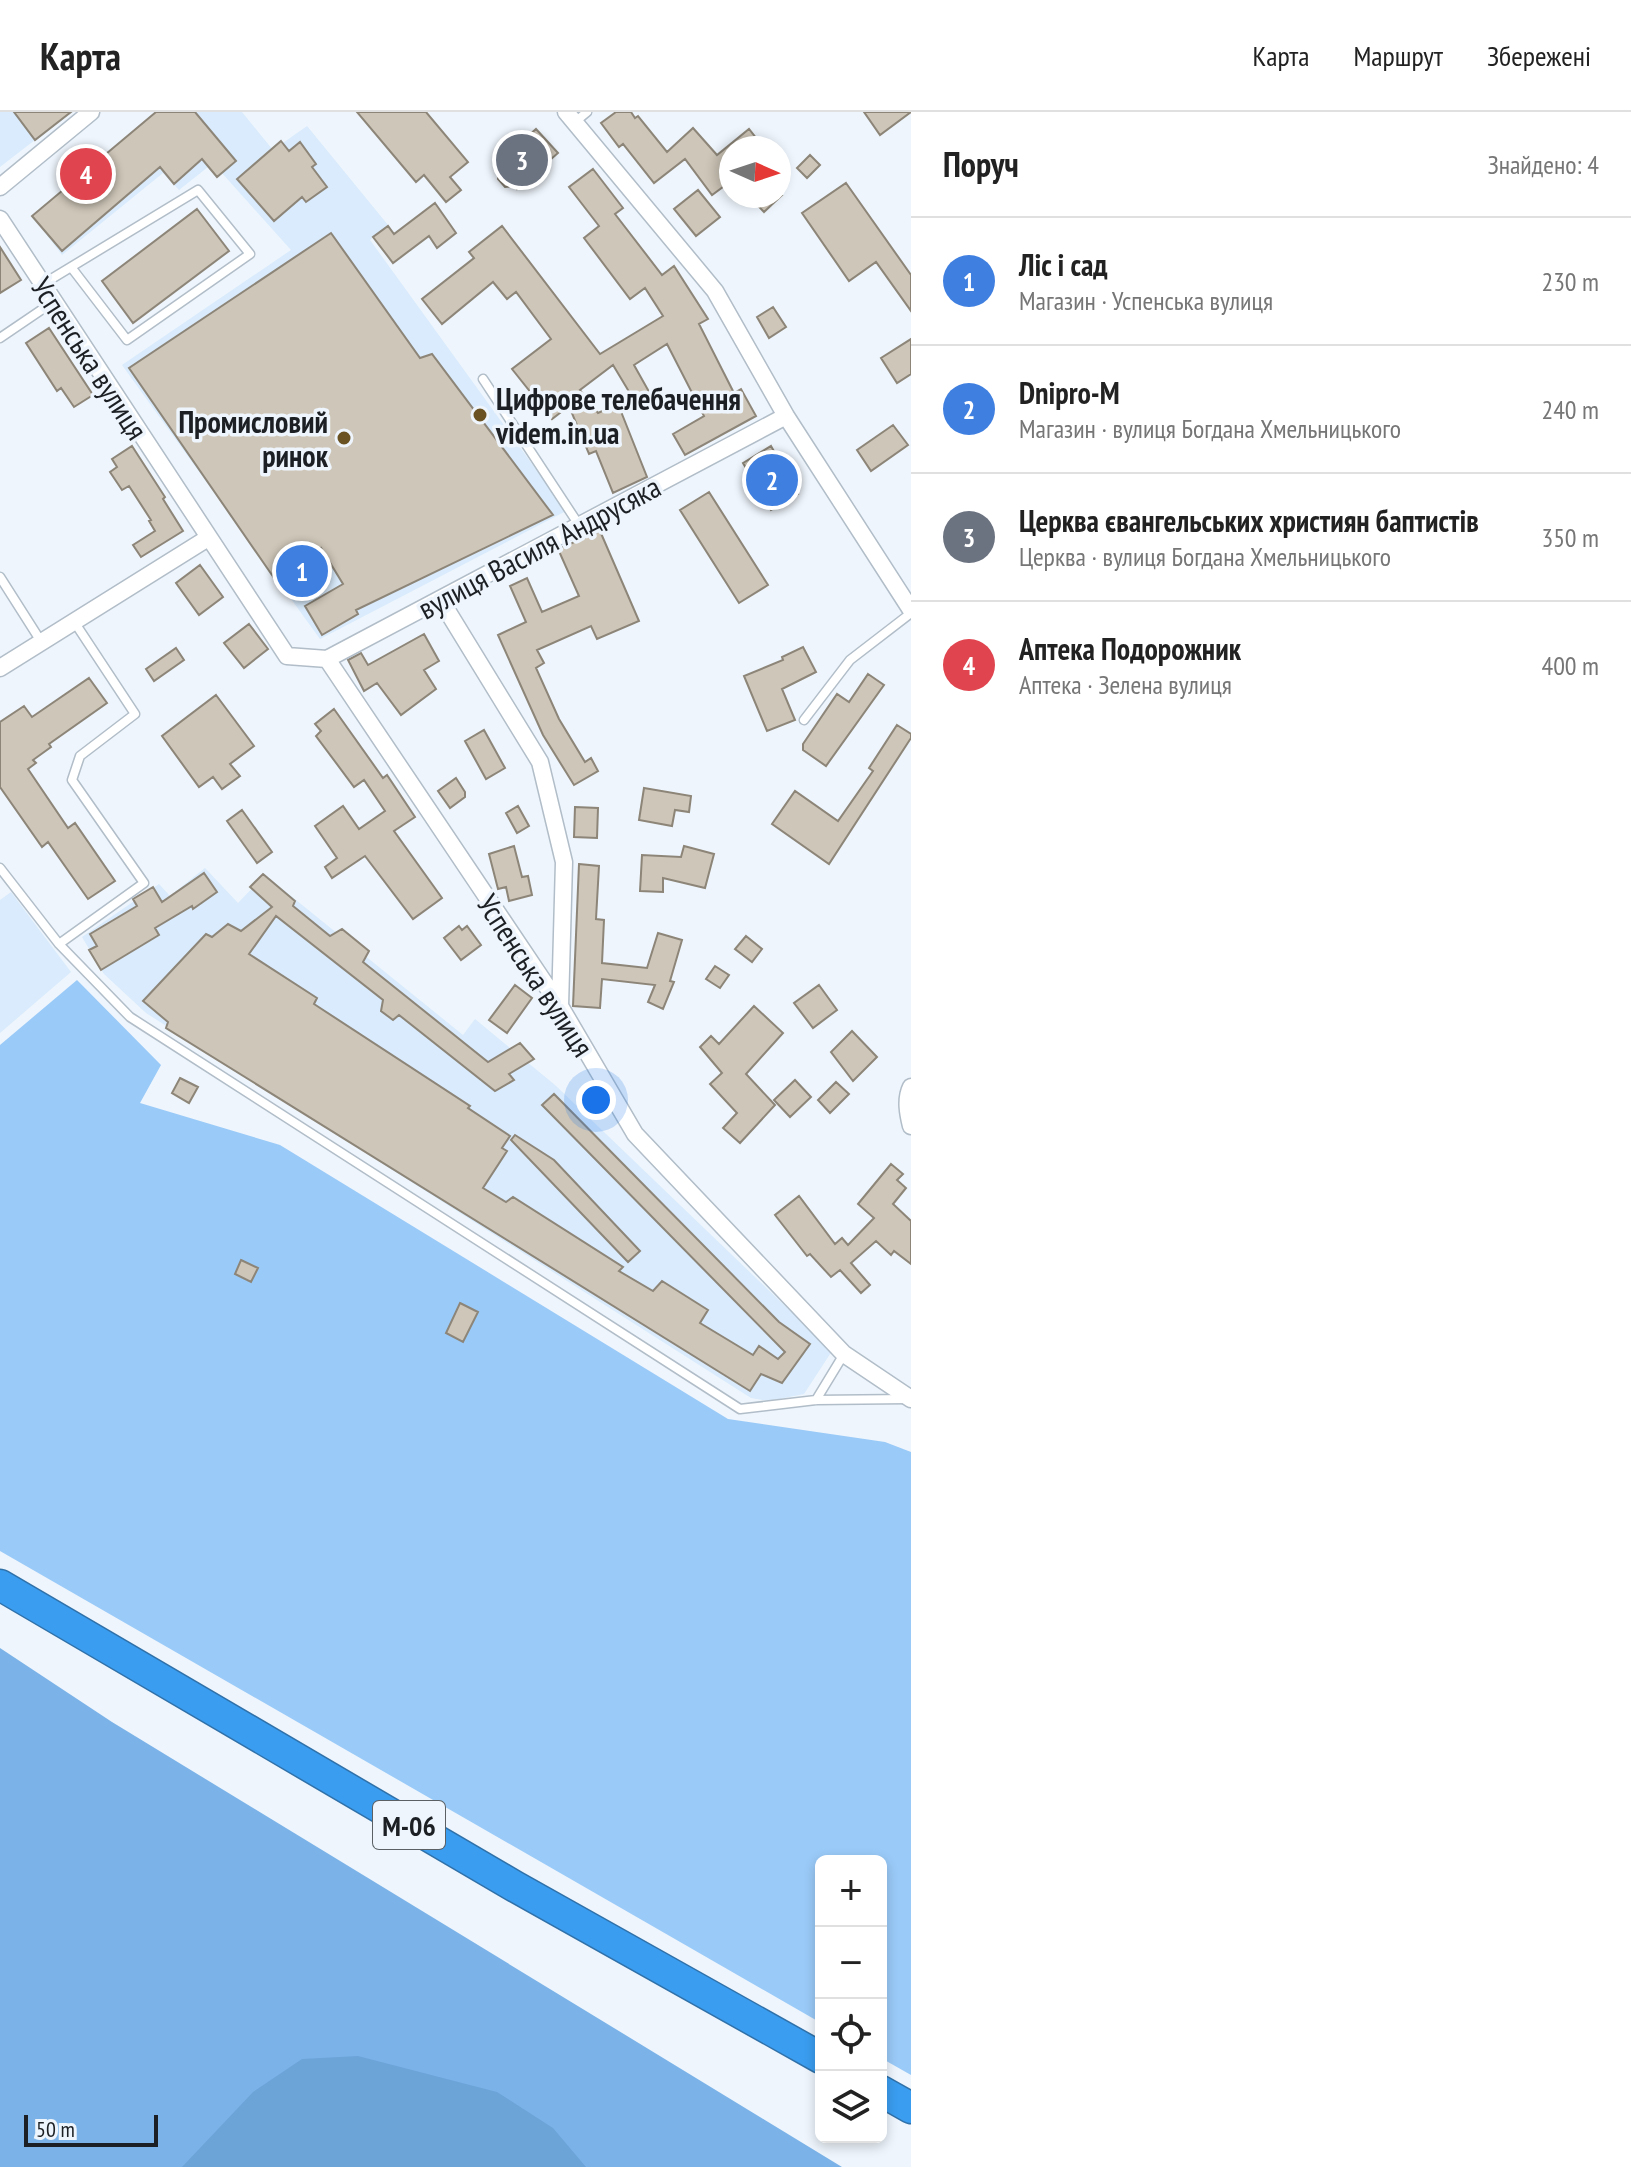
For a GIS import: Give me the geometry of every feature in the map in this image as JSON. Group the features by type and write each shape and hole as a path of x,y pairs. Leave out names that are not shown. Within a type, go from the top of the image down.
{"highway":[{"name":"М-06","path":"0,1585 514,1886 815,2055"},
{"path":"887,2094 911,2108"}],"street":[{"path":"0,187 91,112"},
{"path":"576,115 715,291 786,416 905,585 911,611"},
{"name":"Успенська вулиця","path":"0,219 287,656 327,659 560,1006 635,1134 844,1354 911,1399"},
{"name":"вулиця Василя Андрусяка","path":"327,659 786,416"},
{"path":"0,668 208,538"},
{"path":"440,599 540,762 564,862 560,1006"},
{"path":"911,1087 908,1093 911,1126"}],"lane":[{"path":"43,284 71,267 198,190 250,254 127,340 71,267"},
{"path":"0,338 53,302"},
{"path":"483,379 579,525"},
{"path":"0,577 42,643"},
{"path":"804,720 850,660 911,611"},
{"path":"59,944 144,883 72,780 80,756 135,714 75,623"},
{"path":"0,868 59,944 130,1017 740,1409 816,1400 911,1399"},
{"path":"816,1400 844,1354"}],"shaded area":[{"path":"0,112 71,112 0,167"},
{"name":"Промисловий ринок","path":"157,112 242,112 273,150 307,126 388,225 370,240 566,511 320,639 122,365 291,250 213,163 179,190 163,173 62,255 34,218"},
{"path":"205,868 238,903 265,875 463,1035 475,1019 555,1085 832,1351 804,1394 769,1401 751,1398 146,1013 104,974 82,937 159,884 170,896"},
{"path":"11,892 71,972 0,1033 0,900"},
{"path":"77,980 161,1065 140,1103 280,1145 728,1419 885,1442 911,1452 911,2075 887,2061 887,1855 815,1855 815,2020 0,1551 0,1045"},
{"path":"0,1648 112,1722 842,2167 0,2167"},
{"path":"358,2056 497,2092 553,2128 586,2167 182,2167 253,2092 302,2059"}],"building":[{"path":"14,112 71,112 35,140"},
{"path":"156,112 195,112 236,161 217,177 202,159 174,184 160,167 62,251 32,216"},
{"path":"357,112 426,112 468,162 450,177 461,190 446,202 424,175 416,182"},
{"path":"616,112 631,112 635,118 638,116 667,152 693,128 717,155 719,153 719,190 712,195 685,159 654,183 623,144 619,147 601,123"},
{"path":"864,112 911,112 880,135"},
{"path":"536,129 558,153 517,189 515,186 505,187 498,179 499,169 495,166"},
{"path":"749,129 755,136 740,136"},
{"path":"281,141 289,151 300,142 316,164 312,167 327,187 306,202 302,197 274,221 237,179"},
{"path":"810,155 820,165 807,178 797,168"},
{"path":"593,169 623,208 615,214 662,275 674,266 708,319 699,324 734,393 741,389 756,416 685,455 673,434 704,416 667,344 634,365 652,397 637,405 613,365 580,390 598,413 618,404 647,477 613,493 596,451 589,454 569,406 552,419 512,369 551,339 516,292 507,299 493,282 442,324 422,299 474,258 469,252 502,226 600,354 663,316 645,288 630,299 584,238 599,226 569,187"},
{"path":"846,183 911,275 911,311 876,262 849,281 802,213"},
{"path":"698,190 720,217 696,236 674,209"},
{"path":"435,203 456,233 437,248 429,236 393,263 373,237 388,226 394,234"},
{"path":"197,209 229,251 133,323 102,281"},
{"name":"Промисловий ринок","path":"331,233 420,358 432,354 553,515 356,610 358,614 322,635 305,606 343,584 321,548 274,578 129,368"},
{"path":"0,247 21,280 0,293"},
{"path":"773,307 786,327 769,338 757,317"},
{"path":"49,328 93,395 74,407 61,388 57,391 26,343"},
{"path":"911,339 911,374 897,383 881,358"},
{"path":"893,425 908,445 871,471 857,450"},
{"path":"132,446 183,531 141,557 133,545 155,531 151,520 129,486 122,490 110,472 117,467 112,459"},
{"path":"771,446 798,494 771,510 743,463"},
{"path":"709,492 768,585 739,603 680,510"},
{"path":"600,531 639,621 597,639 591,626 537,650 544,663 536,668 559,719 585,762 591,758 598,771 574,785 543,735 498,635 526,622 510,586 527,578 542,612 579,596 558,549"},
{"path":"200,565 223,597 199,615 176,583"},
{"path":"249,624 268,649 244,668 224,643"},
{"path":"424,634 439,661 424,670 436,689 401,715 377,683 364,691 348,660 361,653 368,665"},
{"path":"803,647 816,672 782,689 795,720 767,731 744,676 783,660 782,657"},
{"path":"176,648 184,660 154,681 146,669"},
{"path":"868,674 884,685 826,766 803,750 803,744 837,694 849,702"},
{"path":"89,678 107,703 49,744 51,747 33,760 36,763 28,769 68,828 75,823 115,881 88,899 48,842 42,847 0,787 0,722 24,706 32,717"},
{"path":"216,695 254,746 230,764 240,776 222,789 213,777 199,787 162,736"},
{"path":"334,709 383,778 387,775 415,817 394,831 442,898 413,919 365,856 332,878 325,867 337,858 315,826 343,806 359,829 385,811 364,780 354,787 316,736 321,731 315,724"},
{"path":"897,725 911,734 911,738 829,864 772,824 795,791 838,821 873,771 869,768"},
{"path":"484,730 505,768 486,779 465,741"},
{"path":"456,778 465,797 450,808 438,791"},
{"path":"644,788 691,796 689,812 675,810 672,826 639,820"},
{"path":"518,806 529,826 517,833 506,813"},
{"path":"575,807 598,808 597,838 574,837"},
{"path":"242,810 272,852 257,863 227,821"},
{"path":"514,846 522,877 528,876 532,895 509,901 506,887 498,889 489,854"},
{"path":"684,846 714,854 705,888 663,878 663,892 640,891 642,855 681,857"},
{"path":"579,864 599,866 596,919 604,920 602,963 647,968 658,933 682,940 670,981 674,982 663,1009 648,1002 655,985 602,979 600,1008 573,1006"},
{"path":"204,873 217,892 193,909 192,906 155,928 159,935 101,970 89,950 97,946 90,934 137,906 133,899 153,887 162,902"},
{"path":"263,874 295,901 293,906 330,936 342,929 369,951 363,962 488,1062 520,1043 534,1059 509,1074 514,1080 495,1091 399,1015 393,1020 381,1011 383,1000 276,916 249,954 317,998 314,1004 470,1106 468,1108 510,1136 502,1148 507,1151 483,1188 506,1202 513,1197 623,1267 619,1271 653,1291 662,1281 708,1310 700,1323 753,1355 759,1346 778,1359 785,1352 542,1105 554,1094 779,1322 810,1344 782,1383 761,1374 750,1391 166,1028 168,1022 143,1001 206,934 212,937 228,924 241,931 272,907 250,887"},
{"path":"459,926 462,930 467,926 481,945 461,960 444,938"},
{"path":"746,936 762,949 752,962 735,949"},
{"path":"715,966 729,975 720,988 706,979"},
{"path":"515,985 532,998 507,1033 489,1020"},
{"path":"819,985 837,1010 813,1028 794,1003"},
{"path":"754,1006 783,1033 746,1074 775,1105 740,1143 723,1128 737,1113 710,1084 722,1073 700,1047 711,1036 719,1044"},
{"path":"852,1031 877,1057 853,1081 831,1052"},
{"path":"180,1078 198,1087 189,1103 172,1093"},
{"path":"795,1080 811,1097 790,1117 774,1100"},
{"path":"836,1082 849,1094 830,1113 818,1100"},
{"path":"515,1135 554,1160 640,1251 628,1262 511,1140"},
{"path":"891,1164 903,1174 897,1180 906,1188 893,1204 911,1221 911,1264 894,1251 891,1255 876,1241 851,1263 870,1285 861,1293 840,1270 831,1277 810,1254 807,1256 775,1215 799,1196 835,1244 842,1238 848,1245 874,1218 858,1204"},
{"path":"241,1260 258,1268 251,1282 235,1274"},
{"path":"460,1303 478,1312 463,1342 446,1333"}],"place":[{"name":"Церква євангельських християн баптистів","path":"522,160"},
{"name":"Аптека Подорожник","path":"86,174"},
{"name":"Цифрове телебачення videm.in.ua","path":"480,415"},
{"name":"Промисловий ринок","path":"344,438"},
{"name":"Dnipro-M","path":"772,480"},
{"name":"Ліс і сад","path":"302,571"}]}
